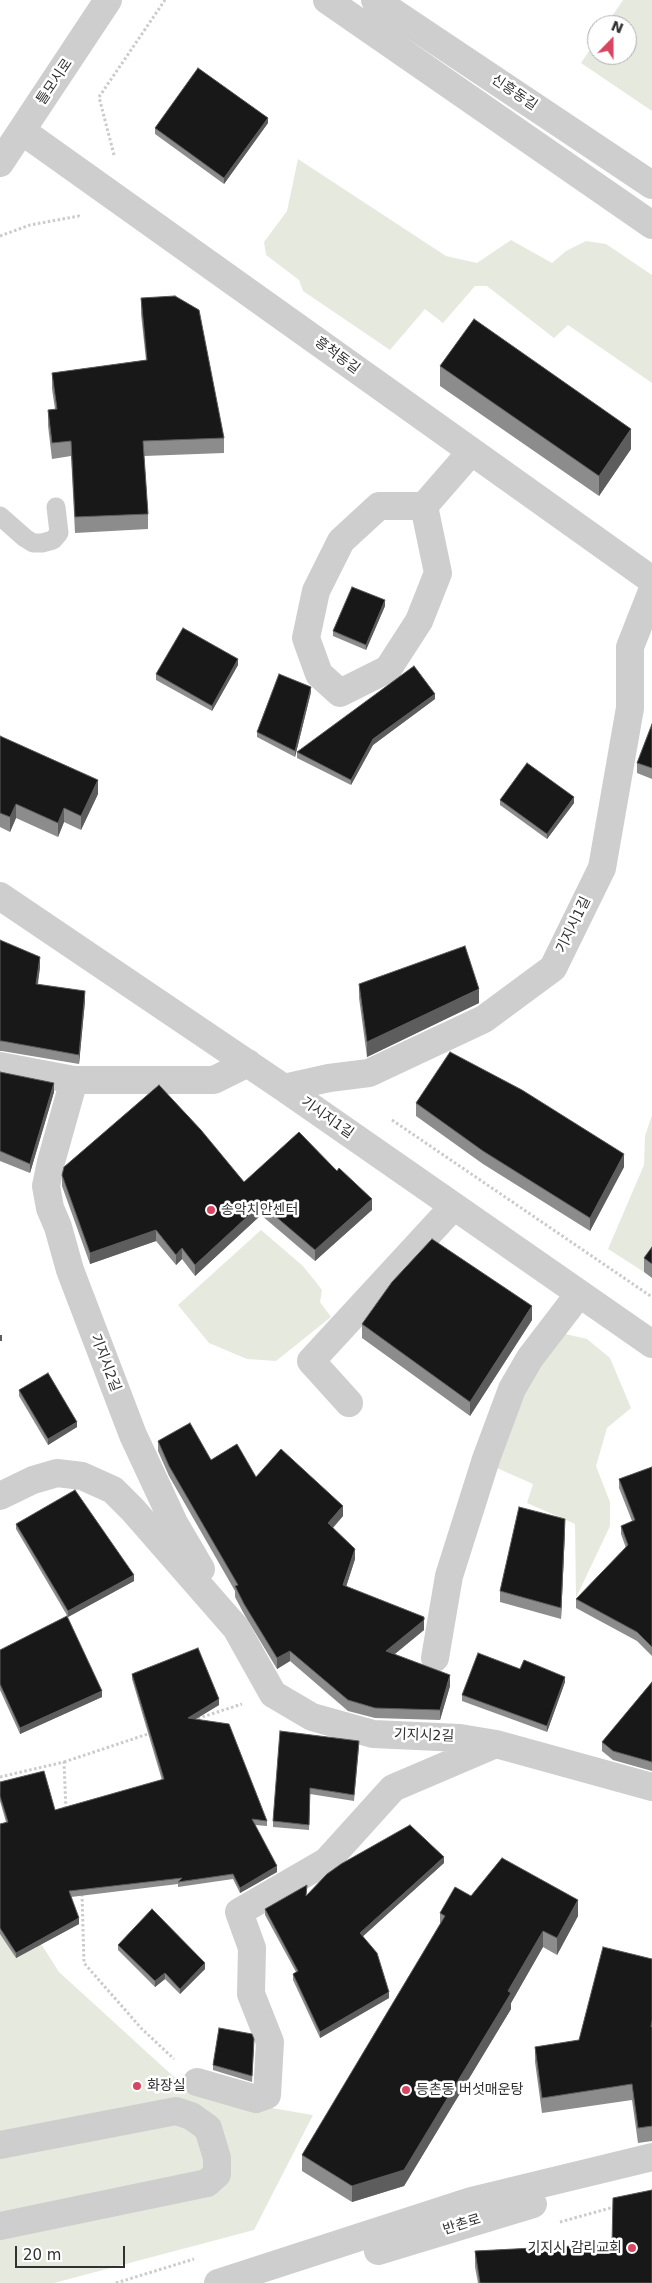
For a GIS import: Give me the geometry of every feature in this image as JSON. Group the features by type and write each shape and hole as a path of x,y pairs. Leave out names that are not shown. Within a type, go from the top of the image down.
{"street":[{"name":"틀모시로","path":"0,163 108,0"},
{"path":"328,0 652,225"},
{"name":"신흥동길","path":"376,0 652,185"},
{"name":"흥척동길","path":"22,131 652,580"},
{"path":"424,506 438,574 419,621 388,669 340,693 319,674 306,638 316,591 341,541 379,506 424,506 471,452"},
{"name":"기지시1길","path":"284,1088 329,1078 369,1073 484,1018 554,968 602,868 630,708 630,647 652,591"},
{"name":"기시지1길","path":"0,896 284,1088 652,1344"},
{"path":"0,1066 74,1080 214,1080 248,1064"},
{"name":"기지시2길","path":"74,1080 50,1162 46,1186 50,1208 58,1227 70,1270 133,1435 174,1523 273,1694 312,1718 373,1734 460,1738 496,1744 652,1787"},
{"path":"348,1403 311,1362 453,1207"},
{"path":"435,1658 449,1576 486,1459 512,1389 530,1358 579,1294"},
{"name":"기지시2길","path":"0,1496 33,1480 56,1473 82,1476 113,1490 133,1510 236,1628"},
{"path":"198,2082 256,2099 267,2095 270,2042 251,1994 252,1948 239,1912 327,1861 392,1788 496,1744"},
{"path":"0,2145 176,2111 192,2116 208,2128 217,2158 217,2174 207,2183 0,2226"},
{"path":"218,2283 471,2201 652,2157"},
{"name":"반촌로","path":"274,2283 512,2210 652,2174"}],"lane":[{"path":"0,516 25,538 33,543 42,543 53,540 59,533 56,507"}],"path":[{"path":"116,162 99,97 165,0"},
{"path":"184,1723 273,1694"},
{"path":"0,1777 64,1762 157,1732"},
{"path":"64,1762 66,1820"},
{"path":"79,1886 82,1895 84,1963 141,2028 198,2082"}],"shaded area":[{"path":"623,0 652,0 652,111 581,63 587,54 587,65 637,65 637,15 613,15"},
{"path":"298,159 446,256 477,263 511,240 552,263 566,251 586,241 606,244 652,275 652,383 568,325 554,338 487,286 475,286 443,323 425,309 390,350 303,291 299,280 266,255 264,242 287,211"},
{"path":"652,1115 652,1261 644,1272 608,1249 644,1165 645,1136"},
{"path":"261,1230 303,1266 322,1290 320,1302 331,1317 276,1361 247,1359 209,1343 178,1305"},
{"path":"561,1333 587,1339 610,1358 631,1408 607,1428 596,1466 610,1502 610,1526 576,1598 575,1524 527,1503 533,1484 490,1465 519,1390"},
{"path":"0,1861 8,1892 59,1972 185,2087 236,2102 313,2115 254,2230 54,2283 0,2283"}],"building":[{"path":"198,68 268,118 224,178 155,128"},
{"path":"175,296 199,310 224,438 143,441 148,514 75,517 71,441 52,443 48,410 57,409 52,373 147,360 141,298"},
{"path":"474,319 631,429 599,476 440,366"},
{"path":"352,587 385,600 366,645 333,631"},
{"path":"183,628 238,659 212,706 156,674"},
{"path":"414,666 435,694 373,739 351,780 297,752"},
{"path":"279,674 311,687 295,751 257,732"},
{"path":"652,724 652,768 637,763"},
{"path":"0,736 98,780 81,816 64,808 58,823 16,804 10,817 0,813"},
{"path":"527,763 574,797 547,834 500,800"},
{"path":"0,940 40,957 36,984 85,991 79,1055 0,1041"},
{"path":"465,946 479,989 367,1042 359,984"},
{"path":"450,1052 522,1090 624,1154 590,1218 483,1151 416,1103"},
{"path":"0,1072 54,1083 30,1164 0,1151"},
{"path":"159,1085 201,1130 244,1182 299,1132 337,1171 339,1168 372,1199 315,1250 261,1204 195,1265 182,1248 176,1255 156,1230 90,1253 62,1175 64,1167"},
{"path":"432,1239 532,1306 470,1402 362,1324 392,1282"},
{"path":"652,1247 652,1264 644,1258"},
{"path":"48,1373 77,1422 48,1439 19,1390"},
{"path":"190,1423 211,1460 237,1444 256,1477 281,1449 343,1506 328,1523 355,1549 343,1585 424,1617 424,1620 386,1651 450,1675 440,1710 375,1708 348,1700 290,1651 277,1658 244,1604 235,1586 238,1585 169,1466 158,1441"},
{"path":"652,1467 652,1647 637,1632 576,1599 628,1545 621,1526 635,1520 619,1479"},
{"path":"75,1490 134,1575 68,1611 16,1524"},
{"path":"519,1507 565,1519 561,1608 500,1591"},
{"path":"67,1616 102,1691 20,1728 0,1684 0,1650"},
{"path":"198,1648 219,1699 188,1718 229,1724 267,1821 252,1819 277,1866 240,1888 233,1874 178,1882 182,1878 69,1891 79,1918 16,1953 0,1928 0,1824 8,1822 0,1796 0,1782 44,1771 55,1810 164,1779 132,1674"},
{"path":"478,1653 520,1669 524,1660 565,1677 547,1726 462,1695"},
{"path":"652,1682 652,1762 613,1751 602,1742"},
{"path":"280,1731 359,1741 354,1795 310,1788 309,1825 273,1821"},
{"path":"410,1825 444,1857 360,1933 377,1953 389,1992 320,2032 293,1974 298,1971 265,1909 307,1885 306,1896 327,1874 341,1864"},
{"path":"502,1858 578,1900 557,1938 543,1931 508,1991 511,1993 404,2170 352,2186 302,2155 445,1916 440,1913 455,1887 471,1896"},
{"path":"152,1909 205,1963 180,1989 165,1973 155,1981 118,1945"},
{"path":"603,1947 652,1959 652,2126 638,2128 632,2084 542,2098 535,2047 579,2040"},
{"path":"219,2028 252,2034 254,2039 252,2076 213,2065"},
{"path":"652,2190 652,2283 480,2283 475,2251 612,2244 613,2198"}],"place":[{"name":"송악치안센터","path":"211,1210"},
{"name":"화장실","path":"137,2086"},
{"name":"등촌동 버섯매운탕","path":"406,2090"},
{"name":"기지시 감리교회","path":"632,2248"}]}
